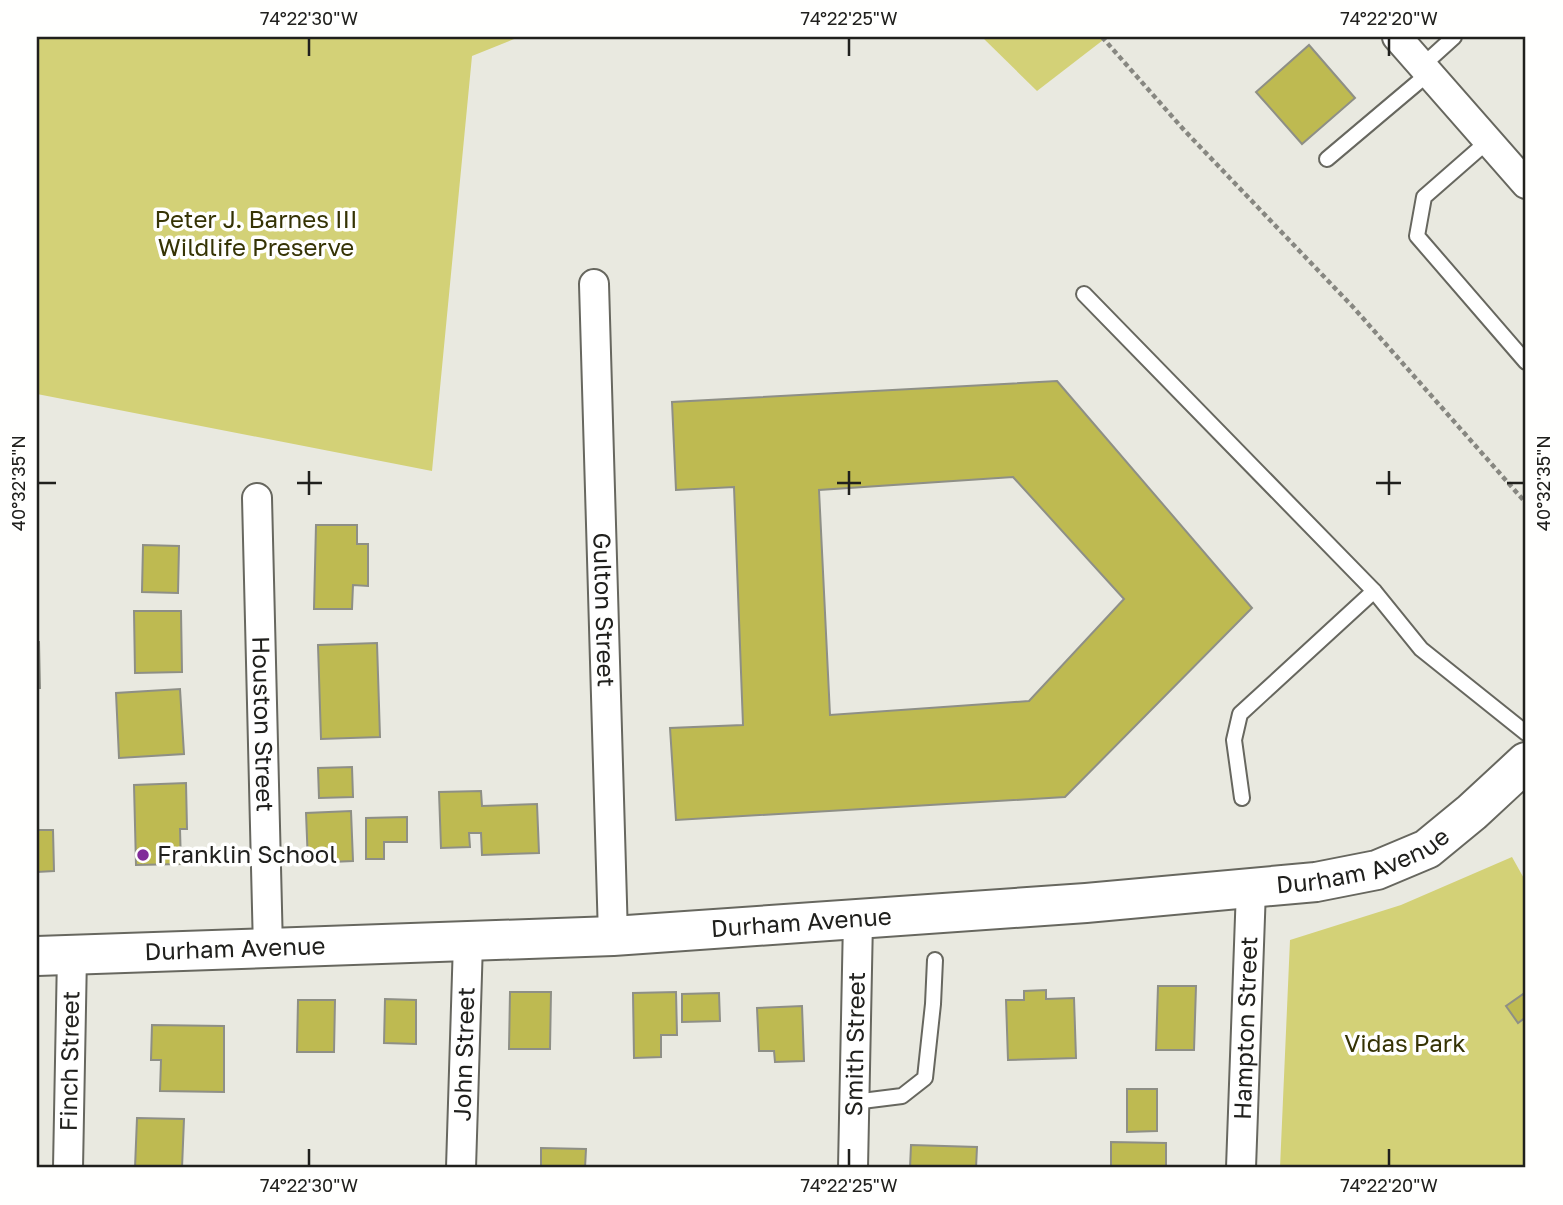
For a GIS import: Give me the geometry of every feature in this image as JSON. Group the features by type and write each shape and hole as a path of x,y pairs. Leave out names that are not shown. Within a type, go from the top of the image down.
{"street":[{"path":"1397,37 1526,184"},
{"name":"Gulton Street","path":"594,284 613,936"},
{"name":"Houston Street","path":"257,498 268,949"},
{"name":"Durham Avenue","path":"54,956 613,936 858,920 1316,882 1377,870 1427,849 1526,762"},
{"name":"Hampton Street","path":"1241,1168 1251,889"},
{"name":"Smith Street","path":"853,1168 858,920"},
{"name":"John Street","path":"461,1168 468,942"},
{"name":"Finch Street","path":"54,956 68,1168"}],"lane":[{"path":"1327,159 1425,69 1454,37"},
{"path":"1488,141 1424,197 1418,236 1526,362"},
{"path":"1084,294 1374,591 1420,649 1526,733"},
{"path":"1242,797 1234,740 1240,714 1374,591"},
{"path":"854,1102 901,1096 925,1078 935,960"}],"path":[{"path":"1102,37 1184,130 1353,307 1526,503"}],"green space":[{"name":"Peter J. Barnes III Wildlife Preserve","path":"37,37 519,37 472,56 432,471 37,394"},
{"path":"982,37 1107,37 1037,91"},
{"name":"Vidas Park","path":"1512,857 1526,882 1526,1168 1280,1168 1290,940 1401,905"}],"building":[{"path":"1309,45 1355,98 1302,144 1256,92"},
{"path":"1057,381 1252,608 1065,797 676,820 670,728 743,725 734,487 676,490 672,402","holes":["1013,477 1124,599 1029,701 830,715 819,490"]},
{"path":"316,525 357,525 357,544 368,544 368,586 353,585 352,609 314,609"},
{"path":"143,545 179,546 178,593 142,592"},
{"path":"134,611 181,611 182,672 135,673"},
{"path":"39,642 40,688 37,688"},
{"path":"377,643 380,737 321,739 318,645"},
{"path":"180,689 184,754 119,758 116,693"},
{"path":"352,767 353,797 319,798 318,768"},
{"path":"186,783 187,829 180,829 181,864 136,865 134,785"},
{"path":"481,791 482,806 537,804 539,853 482,855 481,833 469,833 470,847 441,848 439,792"},
{"path":"351,811 353,861 308,863 306,813"},
{"path":"407,817 407,842 384,842 384,859 366,859 366,818"},
{"path":"37,830 53,830 54,871 37,872"},
{"path":"1158,986 1196,986 1194,1050 1156,1050"},
{"path":"1046,990 1046,999 1074,998 1076,1058 1008,1060 1006,1000 1024,1000 1024,991"},
{"path":"510,992 551,992 550,1049 509,1049"},
{"path":"676,992 677,1035 661,1035 661,1057 634,1058 633,993"},
{"path":"1526,992 1526,1017 1518,1023 1506,1006"},
{"path":"719,993 720,1021 682,1022 682,994"},
{"path":"385,999 416,1000 416,1044 384,1043"},
{"path":"298,1000 335,1000 334,1052 297,1052"},
{"path":"802,1006 804,1061 775,1062 774,1051 759,1051 757,1008"},
{"path":"152,1025 224,1026 224,1092 160,1091 161,1060 151,1060"},
{"path":"1127,1089 1157,1089 1157,1131 1127,1132"},
{"path":"137,1118 184,1119 182,1168 135,1168"},
{"path":"1111,1142 1166,1143 1166,1168 1111,1168"},
{"path":"911,1145 977,1147 976,1168 910,1168"},
{"path":"541,1148 586,1149 585,1168 541,1168"}],"place":[{"name":"Franklin School","path":"143,855"}]}
